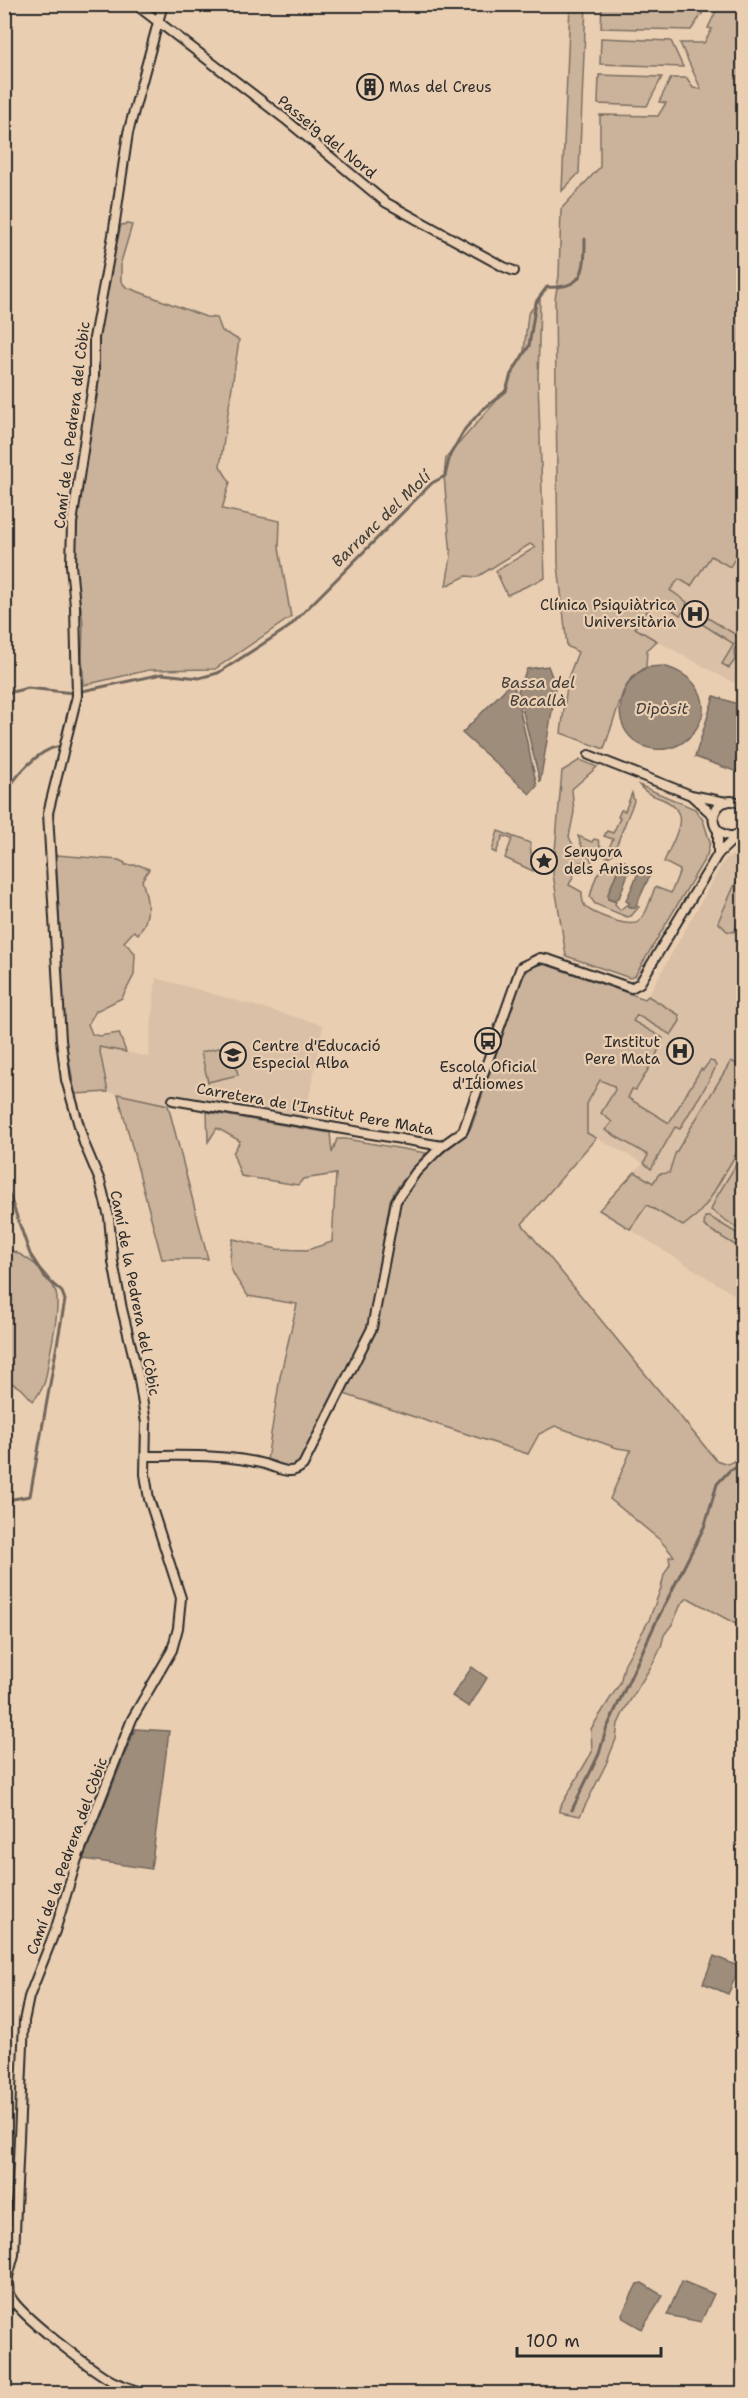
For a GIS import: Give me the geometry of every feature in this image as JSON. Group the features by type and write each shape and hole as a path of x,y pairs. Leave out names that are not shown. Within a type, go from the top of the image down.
{"street":[{"name":"Passeig del Nord","path":"135,4 285,119 385,202 514,271"},
{"name":"Camí de la Pedrera del Còbic","path":"4,2312 9,2306 6,2296 6,2277 14,2255 24,2021 29,1997 55,1931 76,1859 132,1719 172,1650 178,1628 181,1598 149,1498 145,1474 146,1423 139,1379 113,1262 109,1217 100,1180 84,1143 66,1080 61,1040 48,813 77,696 75,606 71,565 72,523 94,378 94,338 113,235 128,133 163,4"},
{"path":"589,755 691,795 726,802 733,801 743,806"},
{"path":"691,795 714,816 718,830 718,854"},
{"path":"714,816 719,806 726,802"},
{"path":"718,830 727,836 741,833"},
{"name":"Carretera de l'Institut Pere Mata","path":"173,1100 442,1146 462,1131 521,967 540,958 631,988 640,983 718,854 741,833"},
{"path":"146,1456 245,1460 287,1472 297,1471 303,1465 372,1328 396,1201 416,1172 442,1146"},
{"path":"6,2296 50,2336 111,2380 146,2394"}],"shaded area":[{"path":"602,4 708,5 691,30 601,28"},
{"path":"570,5 586,5 579,173 562,191"},
{"path":"719,5 743,5 743,563 735,558 730,567 711,556 691,586 679,579 670,590 687,602 686,605 743,639 743,649 737,646 734,650 735,660 729,668 722,664 734,644 683,612 680,615 656,599 635,628 657,641 647,650 646,667 631,678 623,692 604,749 561,733 568,678 578,652 567,646 558,565 555,299 559,276 561,209 600,167 600,115 658,116 666,103 659,102 671,78 687,78 693,88 701,89 680,43 704,43 712,29 708,28"},
{"path":"601,38 671,41 683,67 600,64"},
{"path":"599,75 662,77 647,106 598,104"},
{"path":"121,225 132,225 121,262 121,281 126,287 206,317 217,318 222,331 239,340 220,466 230,482 222,509 280,521 279,548 291,617 215,669 149,670 84,685 83,623 75,566 79,495 77,493 98,392 99,335 112,261"},
{"path":"540,299 538,381 545,578 507,595 496,571 536,547 530,544 477,577 466,576 446,586 451,556 444,476 446,458 504,392 524,351 528,314"},
{"name":"Clínica Psiquiàtrica Universitària","path":"693,524 743,554 743,688 635,629 672,578"},
{"path":"580,760 597,767 572,789 574,812 569,837 575,849 590,857 593,865 592,867 580,862 569,885 582,892 583,903 595,913 627,923 638,922 644,915 655,887 671,893 680,870 664,862 679,827 678,811 662,799 646,792 639,785 695,809 703,820 710,842 707,855 635,976 630,978 566,956 553,874 562,771"},
{"path":"632,793 634,801 613,854 608,857 582,847 578,836 592,842 594,839 598,840 600,846 608,850 613,839 604,836 607,831 613,833 621,810 625,811"},
{"path":"498,831 530,843 533,871 505,858 512,839 503,836 496,853 492,851"},
{"name":"Institut Pere Mata","path":"743,850 743,1300 599,1210 643,1163 587,1133 587,1104 725,859"},
{"path":"56,855 119,860 125,865 139,865 149,869 142,880 148,908 145,921 138,934 134,931 124,942 135,953 134,975 122,998 96,1011 88,1024 92,1034 99,1036 119,1033 126,1052 99,1047 108,1092 75,1094 65,1037"},
{"path":"619,860 625,861 624,864 620,863 608,899 616,902 620,910 626,905 639,907 627,917 595,904 590,897 598,873"},
{"path":"736,882 743,885 743,917 734,932 727,931 718,922"},
{"path":"544,964 645,999 648,996 679,1015 680,1021 671,1035 637,1015 633,1021 663,1038 655,1058 636,1090 632,1089 628,1098 669,1123 701,1069 703,1070 710,1061 716,1066 680,1129 675,1127 651,1169 644,1163 648,1155 605,1130 612,1122 601,1113 615,1090 614,1086 600,1080 587,1104 587,1133 596,1138 522,1224 716,1460 728,1464 734,1461 743,1449 743,1628 688,1598 681,1604 673,1623 664,1635 655,1660 625,1709 606,1764 580,1816 559,1812 559,1809 592,1752 591,1729 620,1683 625,1663 649,1620 670,1564 669,1557 674,1556 660,1540 610,1499 631,1450 617,1448 555,1426 539,1434 528,1454 344,1394 376,1324 392,1233 401,1202 408,1188 422,1171 471,1128 521,981 530,969"},
{"name":"Centre d'Educació Especial Alba","path":"156,978 323,1025 303,1129 182,1108 108,1092 99,1046 148,1057"},
{"path":"231,1045 238,1075 208,1082 201,1052"},
{"path":"731,1061 743,1067 743,1142 708,1202 698,1214 683,1226 647,1205 630,1229 599,1210 635,1172 653,1183 659,1174 669,1173 675,1154"},
{"path":"118,1094 168,1105 208,1259 162,1259"},
{"path":"207,1112 330,1133 332,1153 337,1139 346,1139 426,1153 396,1189 390,1201 368,1329 302,1460 290,1469 267,1460 280,1377 297,1304 248,1296 232,1270 231,1249 233,1239 277,1249 307,1250 332,1242 336,1174 303,1179 298,1185 241,1176 233,1153 240,1141 217,1128 208,1142"},
{"path":"743,1153 743,1232 711,1210"},
{"path":"705,1217 710,1217 743,1237 743,1250 704,1226"},
{"path":"5,1248 42,1270 56,1293 56,1323 46,1379 33,1401 22,1389 5,1379"}],"water":[{"name":"Bassa del Bacallà","path":"548,666 555,693 540,782 518,691 527,669"},
{"name":"Dipòsit","path":"662,666 684,675 693,682 699,691 703,711 700,722 693,733 677,746 667,749 647,748 630,737 624,728 621,720 621,703 631,679 646,668"},
{"path":"513,681 537,786 530,794 462,733"},
{"name":"Dipòsit","path":"714,696 743,706 743,774 695,757"},
{"path":"620,864 630,868 619,898 615,901 608,899 608,894"},
{"path":"639,871 650,875 635,908 628,906 629,903 626,901"},
{"path":"472,1667 487,1678 469,1707 452,1696"},
{"path":"135,1729 169,1731 151,1869 83,1859"},
{"path":"714,1956 740,1967 728,1994 703,1983"},
{"path":"682,2281 714,2294 701,2322 667,2315"},
{"path":"642,2283 663,2296 642,2329 623,2318 622,2314 637,2284"}],"waterway":[{"name":"Barranc del Molí","path":"4,694 28,688 73,693 162,674 199,678 218,673 289,627 432,483 445,476 450,455 465,429 482,410 506,391 511,374 529,346 536,302 547,287 569,285 580,276 583,269 585,239"},
{"path":"4,797 27,766 43,753 60,746 73,693"},
{"path":"4,966 8,974 4,1002"},
{"path":"4,1053 7,1089 4,1096"},
{"path":"4,1180 30,1254 45,1277 62,1292 65,1300 30,1496 13,1499 4,1506"},
{"path":"572,1810 599,1754 606,1730 656,1622 705,1525 717,1484 730,1470 744,1465"}],"place":[{"name":"Mas del Creus","path":"370,87"},
{"name":"Clínica Psiquiàtrica Universitària","path":"695,614"},
{"name":"Senyora dels Anissos","path":"544,861"},
{"name":"Escola Oficial d'Idiomes","path":"488,1041"},
{"name":"Institut Pere Mata","path":"680,1051"},
{"name":"Centre d'Educació Especial Alba","path":"233,1055"}]}
